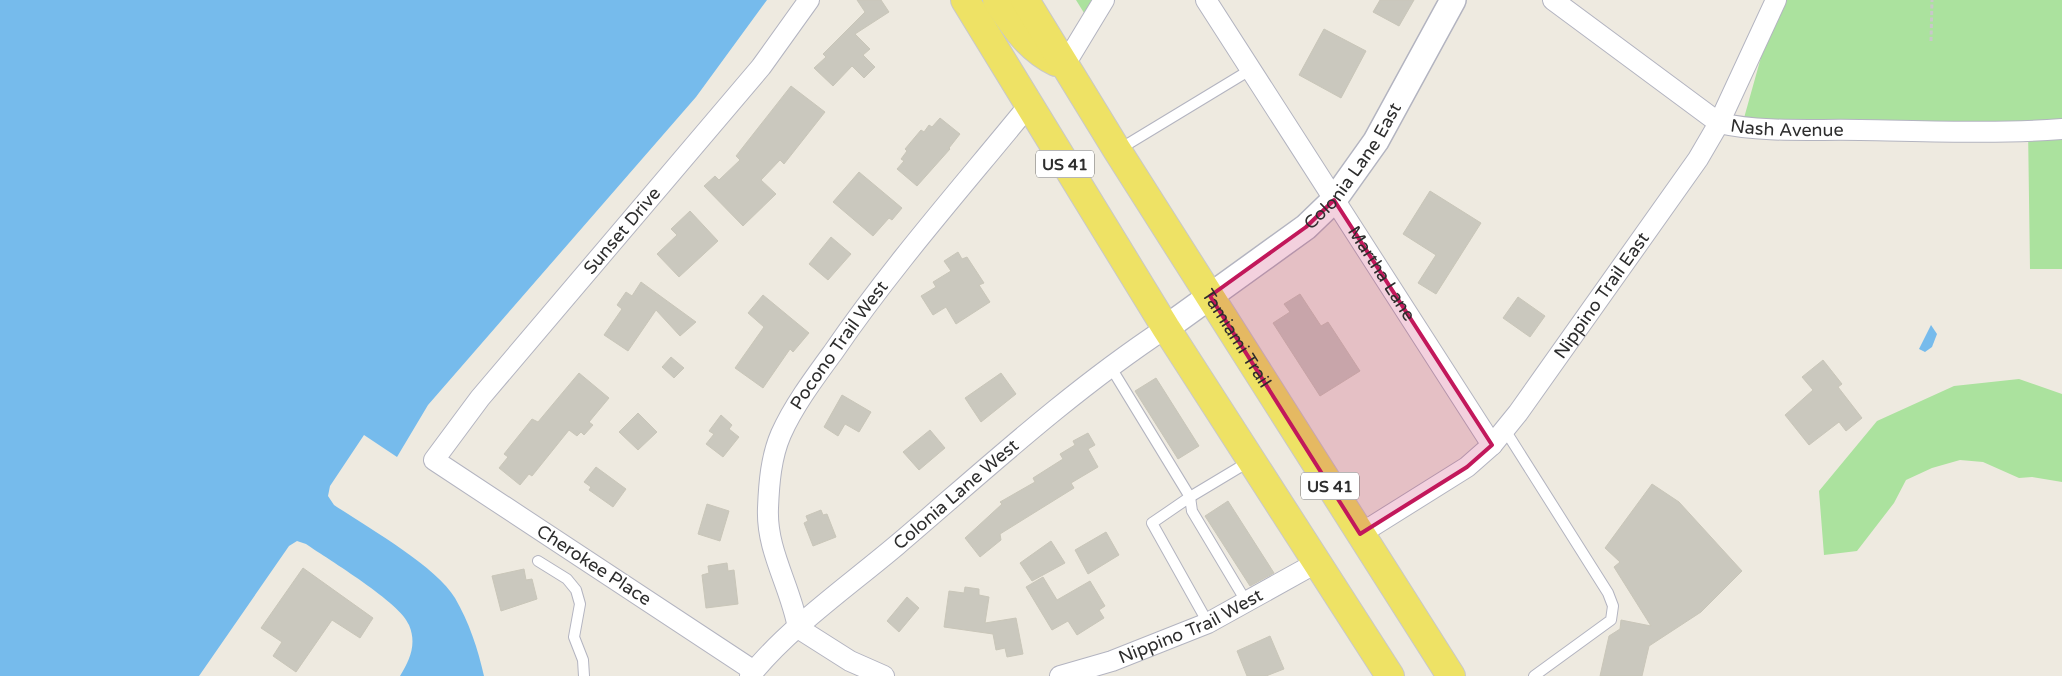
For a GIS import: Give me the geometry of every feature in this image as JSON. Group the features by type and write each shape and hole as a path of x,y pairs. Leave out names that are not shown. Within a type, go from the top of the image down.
{"main road":[{"name":"US 41","path":"965,0 1166,328 1390,676"},
{"path":"997,0 1010,20 1032,47 1064,66"},
{"name":"Tamiami Trail","path":"1025,0 1064,66 1451,676"}],"street":[{"name":"Sunset Drive","path":"434,460 480,398 761,67 809,0"},
{"path":"1064,66 1104,0"},
{"name":"Martha Lane","path":"1206,0 1334,200 1498,438"},
{"name":"Colonia Lane East","path":"1166,328 1306,227 1334,200 1376,141 1453,0"},
{"name":"Nash Avenue","path":"1553,0 1719,122 1738,127 1819,130 2019,132 2062,129"},
{"name":"Nippino Trail East","path":"1360,534 1467,467 1498,438 1698,160 1719,122 1776,0"},
{"name":"Pocono Trail West","path":"798,628 791,596 775,556 769,532 770,477 774,454 781,434 828,359 864,307 1029,105"},
{"name":"Colonia Lane West","path":"752,674 798,628 1028,432 1110,366 1166,328"},
{"name":"Cherokee Place","path":"434,460 752,674"},
{"name":"Nippino Trail West","path":"1060,676 1112,661 1208,622 1247,603 1316,563"},
{"path":"798,628 850,661 884,676"}],"lane":[{"path":"1117,150 1250,70"},
{"path":"1110,366 1190,497 1192,511 1247,603"},
{"path":"1498,438 1608,593 1612,606 1611,620 1534,676"},
{"path":"1208,622 1152,522 1251,460"},
{"path":"538,561 572,584 578,594 580,604 574,637 583,660 584,676"}],"path":[{"path":"1931,40 1932,0"}],"highlighted area":[{"path":"1334,200 1492,445 1467,467 1360,534 1210,296 1306,227"}],"green space":[{"path":"1076,0 1105,0 1089,21"},
{"path":"1777,0 2062,0 2062,269 2030,269 2028,127 1744,118"},
{"path":"2019,379 2062,394 2062,482 2032,477 2019,478 1983,462 1960,460 1932,468 1906,480 1894,503 1857,551 1824,555 1819,491 1877,421 1954,386"}],"water":[{"path":"0,0 767,0 696,97 428,405 397,457 364,435 330,486 328,496 334,505 417,560 446,586 455,598 469,626 484,676 400,676 407,664 412,645 409,625 403,616 393,605 363,582 306,544 297,541 289,546 199,676 0,676"},
{"path":"1931,325 1937,334 1932,347 1925,352 1919,349"}],"building":[{"path":"857,0 881,0 889,12 855,34 870,49 863,55 875,67 864,78 852,66 833,86 814,68 826,57 823,54 865,12"},
{"path":"1380,0 1414,0 1399,26 1373,12"},
{"path":"1324,29 1366,51 1341,98 1299,75"},
{"path":"791,86 825,112 784,164 780,160 761,180 776,194 743,226 704,186 715,176 719,180 740,160 736,156"},
{"path":"940,118 960,134 950,149 917,186 897,169 904,161 901,159 907,151 905,149 921,130 924,132 929,125 932,127"},
{"path":"859,172 902,208 892,220 889,218 873,236 833,202"},
{"path":"1430,191 1481,223 1436,294 1418,283 1436,255 1403,234"},
{"path":"690,211 718,241 679,277 657,254 677,235 671,229"},
{"path":"831,237 851,254 828,280 809,264"},
{"path":"958,252 962,259 967,257 984,283 979,285 990,302 956,324 946,307 933,315 921,296 936,287 933,282 951,271 944,261"},
{"path":"641,282 696,322 680,336 656,310 628,351 604,335 622,309 617,305 626,292 632,296"},
{"path":"1300,294 1321,326 1328,322 1360,371 1320,396 1273,323 1290,312 1284,304"},
{"path":"763,295 809,333 793,352 790,349 763,388 735,368 764,327 748,313"},
{"path":"1518,297 1545,316 1530,337 1503,318"},
{"path":"671,357 684,368 674,378 662,367"},
{"path":"1823,360 1842,384 1838,387 1862,418 1846,431 1839,422 1809,445 1785,415 1813,390 1802,377"},
{"path":"579,373 609,398 589,422 593,425 584,435 581,432 577,436 569,430 532,476 529,474 520,485 499,468 508,457 504,454 532,419 538,422"},
{"path":"1001,373 1016,394 981,422 965,398"},
{"path":"1156,378 1199,446 1178,459 1135,391"},
{"path":"842,395 871,412 859,432 845,424 838,436 824,427"},
{"path":"638,413 657,432 638,450 619,432"},
{"path":"721,415 732,425 729,429 739,437 723,457 706,444 714,434 709,431"},
{"path":"930,430 945,448 919,470 903,452"},
{"path":"1088,433 1095,445 1088,449 1098,467 1071,483 1074,488 1000,534 1001,540 980,557 965,538 1002,504 1000,502 1035,482 1033,478 1063,459 1060,454 1075,445 1073,441"},
{"path":"596,467 626,489 613,507 589,490 591,487 584,482"},
{"path":"1652,484 1679,502 1742,571 1701,612 1649,646 1642,676 1600,676 1609,636 1620,629 1621,620 1651,626 1614,567 1620,562 1605,548"},
{"path":"1228,501 1274,573 1250,586 1205,516"},
{"path":"707,504 729,511 720,541 698,534"},
{"path":"821,510 823,515 827,514 836,537 813,546 804,523 808,521 806,516"},
{"path":"1106,532 1119,555 1088,574 1075,550"},
{"path":"1051,541 1065,563 1032,581 1020,563"},
{"path":"727,563 728,571 734,570 738,604 706,608 702,575 709,573 708,566"},
{"path":"303,568 373,618 360,638 332,620 296,672 273,656 282,642 261,628"},
{"path":"524,569 526,580 532,579 537,599 501,611 492,576"},
{"path":"1043,577 1057,600 1090,581 1105,606 1099,610 1104,618 1077,635 1068,621 1052,630 1026,587"},
{"path":"965,587 979,589 979,595 989,597 985,623 1016,618 1023,654 1007,657 1005,648 996,650 993,634 944,627 949,591 964,593"},
{"path":"907,597 919,608 899,632 887,621"},
{"path":"1270,636 1284,669 1266,676 1247,676 1237,651"}]}
